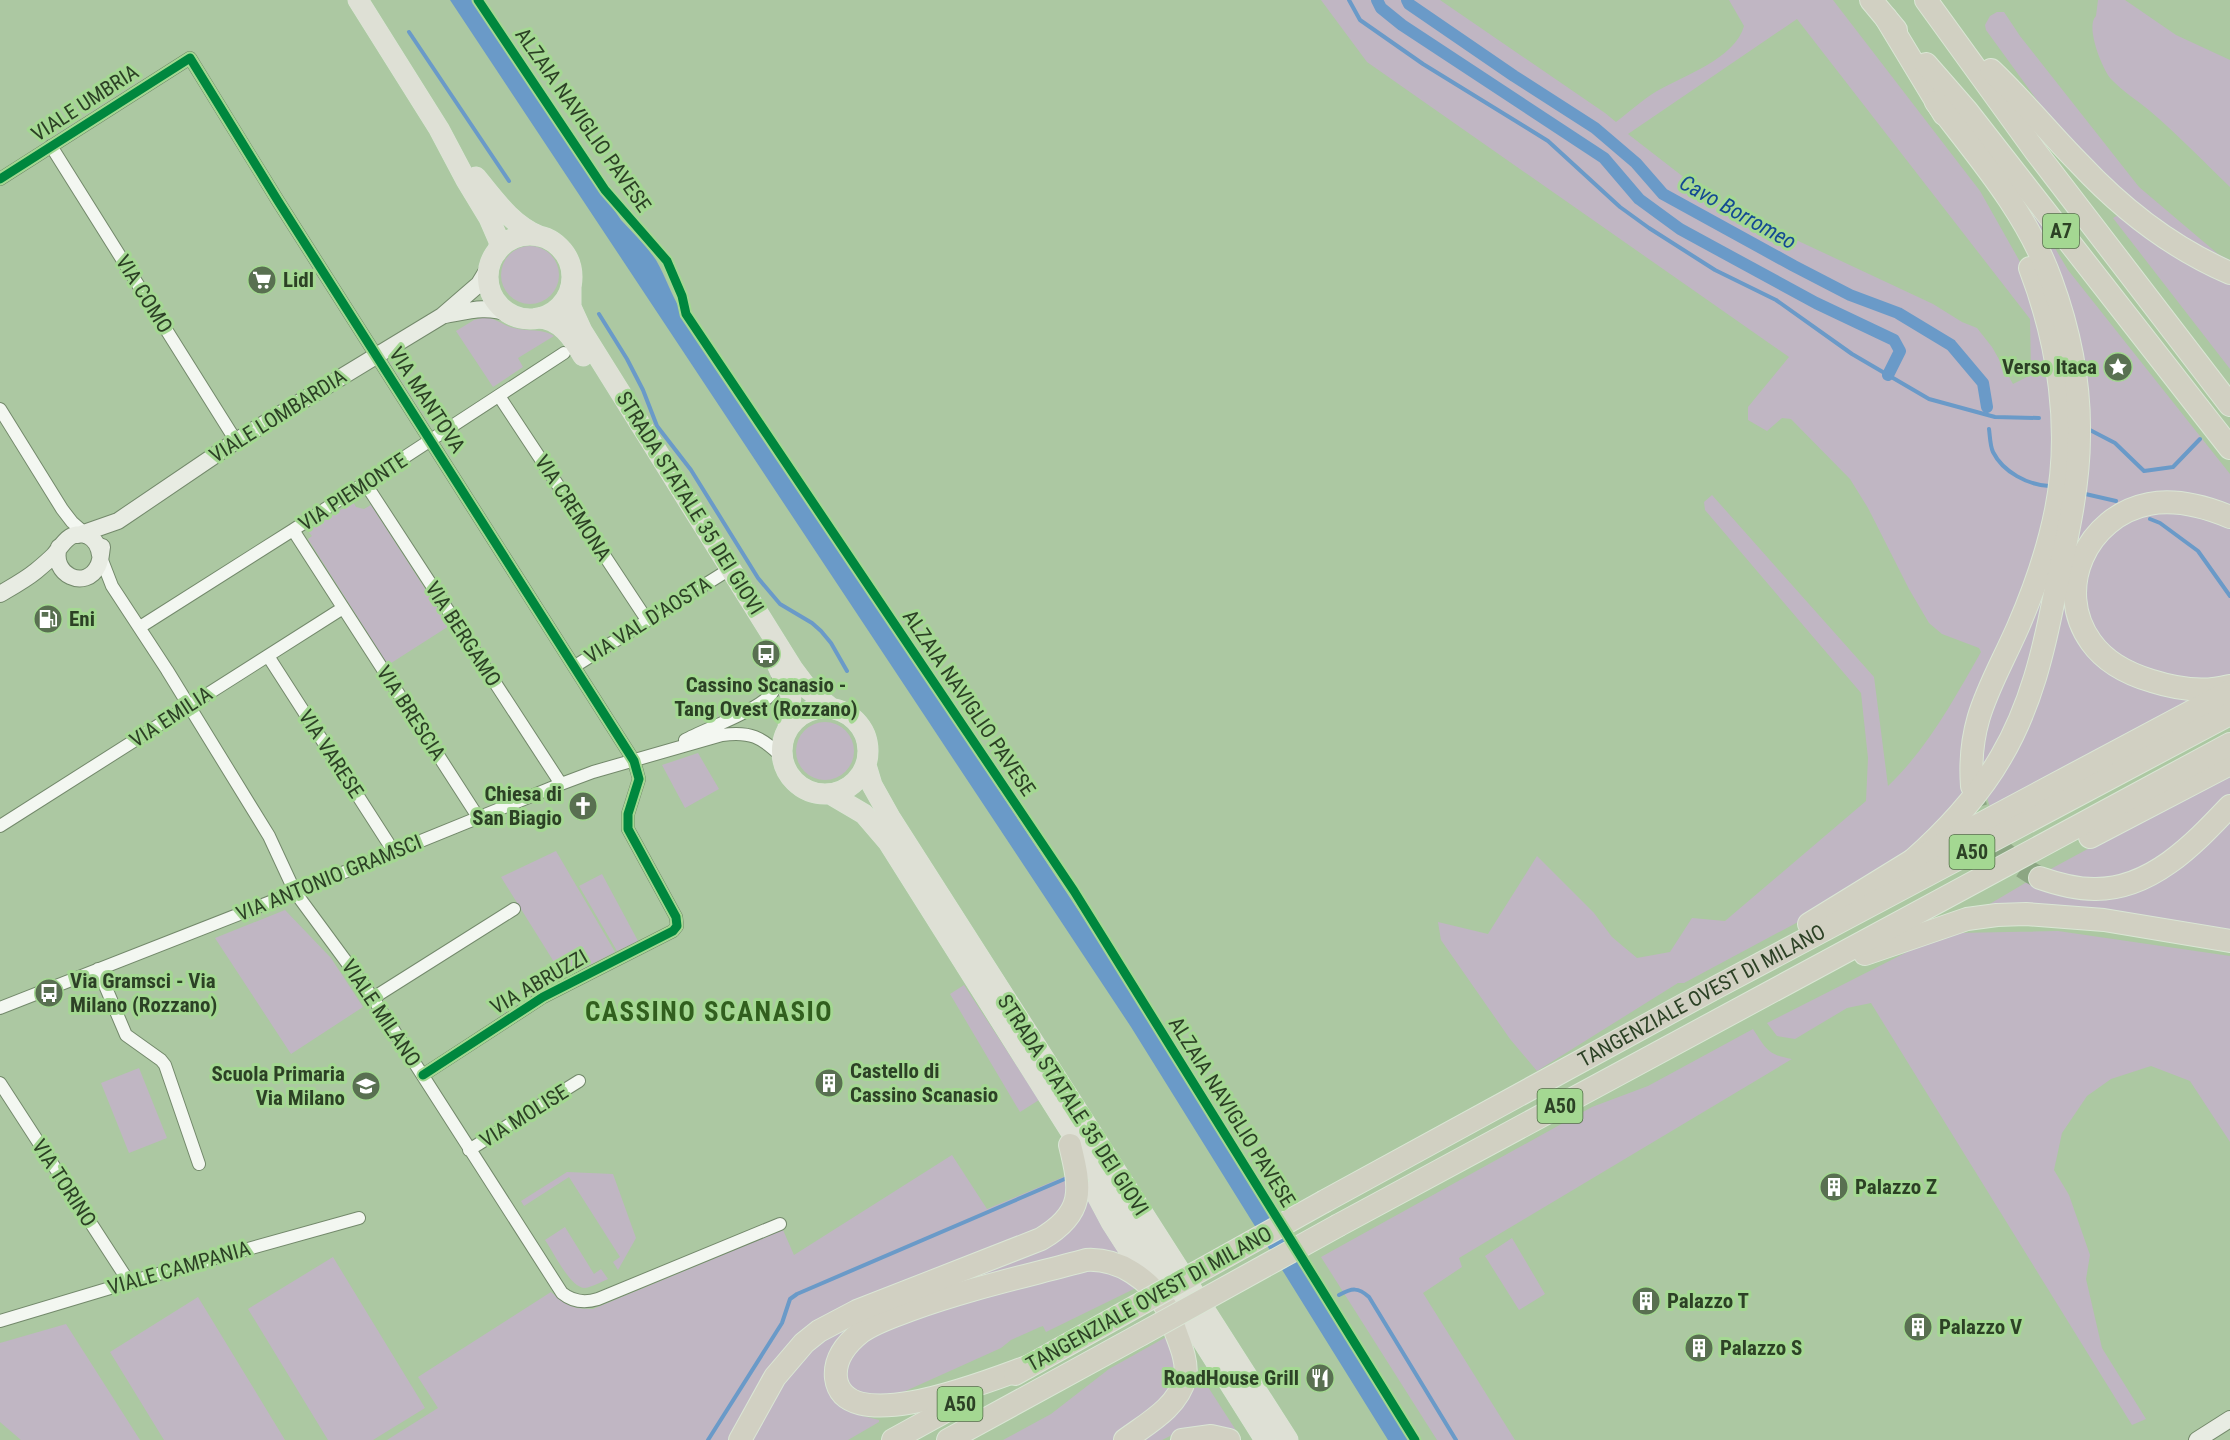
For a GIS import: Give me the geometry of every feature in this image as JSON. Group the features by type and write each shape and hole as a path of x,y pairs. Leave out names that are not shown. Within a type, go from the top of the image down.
{"highway":[{"name":"A7","path":"1871,0 1967,111 2230,448"},
{"name":"A7","path":"1926,0 2036,152 2230,405"},
{"path":"1886,18 1994,196 2024,254 2049,325 2057,363 2063,436 2056,510 2046,550 2018,627 1978,716 1970,761 1972,786"},
{"path":"1949,30 2006,84 2079,163 2125,207 2174,243 2230,273"},
{"path":"1913,860 1960,816 1982,786 2014,731 2033,685 2048,631 2070,523 2079,436 2071,351 2051,279 2037,247 2009,197 1936,102"},
{"name":"A7","path":"2036,152 2106,223 2230,382"},
{"path":"2230,517 2199,507 2163,503 2149,504 2122,513 2109,521 2090,543 2078,568 2075,597 2077,611 2085,633 2099,651 2118,667 2139,677 2178,688 2198,690 2230,686"},
{"path":"1713,989 1822,914 1913,860 2230,691"},
{"name":"TANGENZIALE OVEST DI MILANO","path":"893,1440 1713,989 2230,714"},
{"name":"TANGENZIALE OVEST DI MILANO","path":"948,1440 1339,1225 2230,744"},
{"path":"1871,952 2230,764"},
{"path":"2040,878 2076,888 2095,889 2115,887 2140,879 2180,855 2230,806"},
{"path":"1780,987 1967,919 2026,914 2104,920 2230,941"},
{"path":"740,1440 775,1377 804,1343 819,1331 856,1311 1041,1239 1062,1224 1074,1207 1079,1188 1070,1146"},
{"path":"1027,1367 934,1401 885,1411 874,1411 855,1406 842,1394 836,1378 836,1368 846,1347 872,1326 940,1299 1086,1260 1100,1259 1126,1268 1149,1287 1166,1307 1183,1352 1185,1377 1173,1403 1125,1440"},
{"path":"968,1440 1034,1394"},
{"path":"1182,1440 1211,1436 1229,1440"}],"main road":[{"path":"358,0 440,129 466,180 489,218 499,241 488,280 492,296 500,307 522,318 537,318 550,314 567,297 571,286 571,269 566,256 557,245 525,228 508,215 440,129"},
{"path":"493,259 503,245 515,238 529,235 545,238"},
{"name":"STRADA STATALE 35 DEI GIOVI","path":"571,286 571,307 582,331 792,669 808,689 831,708"},
{"name":"STRADA STATALE 35 DEI GIOVI","path":"537,318 553,322 572,337 775,660 791,694 788,729"},
{"path":"818,708 831,708 845,713 858,722 866,735 868,750 866,765 861,776 842,791 830,794 811,791 794,781 786,770 782,757 783,742 788,729 796,719 818,708"},
{"name":"STRADA STATALE 35 DEI GIOVI","path":"866,765 891,819 1288,1440"},
{"name":"STRADA STATALE 35 DEI GIOVI","path":"830,794 864,814 877,826 1266,1440"},
{"path":"996,1012 1111,1222 1252,1440"}],"street":[{"name":"VIALE UMBRIA","path":"0,179 190,58"},
{"name":"VIA MANTOVA","path":"190,58 634,761"},
{"name":"VIA COMO","path":"51,147 236,441"},
{"name":"VIALE LOMBARDIA","path":"85,535 118,521 236,441 442,316 479,284 493,259"},
{"name":"VIALE LOMBARDIA","path":"442,316 478,309 500,310 510,314"},
{"name":"VIA PIEMONTE","path":"140,627 432,441 564,352"},
{"name":"VIA CREMONA","path":"499,396 647,620"},
{"path":"0,409 62,509 98,546 99,563 94,572 87,576 75,578 65,573 59,566 57,556 65,532 62,509"},
{"name":"VIA BERGAMO","path":"366,483 561,784"},
{"name":"VIALE LOMBARDIA","path":"100,555 107,534 118,521"},
{"name":"VIA BRESCIA","path":"293,530 478,817"},
{"path":"0,594 45,564 67,538 85,535"},
{"name":"VIALE MILANO","path":"100,555 116,592 269,836 295,892 373,998 556,1287 568,1298 576,1301 598,1299 780,1224"},
{"path":"31,575 49,573 96,582 116,592"},
{"name":"VIA VAL D'AOSTA","path":"575,666 722,574"},
{"name":"VIA EMILIA","path":"0,826 343,608"},
{"name":"VIA VARESE","path":"268,656 394,852"},
{"name":"VIA ANTONIO GRAMSCI","path":"659,752 761,703 772,693 778,679 779,670 775,660"},
{"name":"VIA ANTONIO GRAMSCI","path":"0,1008 561,784 659,752 739,732 753,735 772,747 782,757"},
{"name":"VIA ABRUZZI","path":"423,1075 543,997 673,931 677,926 676,917 628,829 628,814 639,779 634,761"},
{"path":"373,998 514,909"},
{"path":"98,969 126,1035 165,1065 200,1164"},
{"name":"VIA MOLISE","path":"469,1150 579,1082"},
{"name":"VIA TORINO","path":"0,1083 129,1282"},
{"name":"VIALE CAMPANIA","path":"0,1321 129,1282 359,1218"},
{"path":"2197,1440 2230,1419"}],"shaded area":[{"path":"1321,0 1440,0 1616,122 1651,95 1707,65 1731,48 1744,26 1729,0 1833,0 1980,191 2028,276 2049,357 2054,482 1966,793 1947,819 1854,892 1684,983 1678,983 1537,1071 1510,1039 1441,940 1438,922 1488,934 1537,856 1594,913 1612,937 1637,958 1670,952 1692,918 1725,921 1866,801 1868,758 1861,693 1705,510 1704,502 1712,495 1874,677 1888,786 1916,756 1928,739 1981,652 1979,648 1942,634 1929,623 1868,508 1850,479 1791,419 1782,418 1767,431 1748,420 1748,407 1789,357 1367,62","holes":["1797,19 2030,319 2031,375 2013,384 1992,347 1977,328 1962,322 1933,304 1745,216 1708,196 1628,134"]},
{"path":"2098,0 2125,0 2176,35 2230,60 2230,187 2171,129 2120,88 2107,74 2099,57 2092,29"},
{"path":"1997,12 2004,12 2020,36 2139,187 2218,254 2230,260 2230,265 2136,209 2050,118 1986,30 1985,25 1990,16"},
{"path":"2021,198 2037,218 2068,270 2230,474 2230,509 2198,499 2085,534 2086,651 2197,697 1992,815 1987,797 2079,512"},
{"path":"2122,213 2230,280 2230,369 2113,218"},
{"path":"530,246 541,248 554,259 559,275 557,286 546,299 530,304 519,302 506,291 501,275 503,264 514,251"},
{"path":"486,317 510,327 545,332 554,336 518,358 523,367 493,387 456,331 474,320"},
{"path":"353,502 356,507 364,509 371,505 449,626 388,665 308,539 312,536 308,531"},
{"path":"2148,512 2190,512 2230,526 2230,677 2174,679 2140,670 2097,640 2082,595 2095,549 2112,531"},
{"path":"2050,571 2033,673 1986,771 1977,763 1981,738"},
{"path":"819,722 831,722 846,730 854,745 854,757 846,772 831,780 819,780 804,772 796,757 796,745 804,730"},
{"path":"698,753 719,789 685,808 662,765"},
{"path":"2230,772 2230,796 2190,837 2131,876 2103,881 2047,871"},
{"path":"2230,818 2230,935 1991,908 1988,905 2032,879 2099,896"},
{"path":"556,851 615,952 564,978 501,877"},
{"path":"602,874 638,941 617,951 579,886"},
{"path":"285,910 331,958 363,1007 291,1054 215,938"},
{"path":"2058,931 2230,956 2230,1142 2190,1081 2151,1066 2111,1079 2087,1096 2062,1133 2054,1170 2069,1195 2090,1255 2086,1279 2102,1348 2146,1419 2132,1425 1871,1003 1847,1008 1795,1039 1777,1036 1767,1023 1911,950 1957,933"},
{"path":"964,985 1039,1100 1020,1112 950,994"},
{"path":"1753,1029 1768,1050 1792,1059 1459,1258 1462,1267 1423,1293 1515,1440 1437,1440 1321,1257 1592,1107 1648,1086"},
{"path":"139,1068 167,1138 129,1153 101,1083"},
{"path":"952,1155 987,1209 1068,1175 1070,1199 1048,1227 843,1309 732,1440 387,1440 438,1408 418,1377 551,1292 570,1306 593,1309 783,1230 794,1255"},
{"path":"567,1172 613,1174 636,1238 618,1270 613,1262 620,1257 569,1177 524,1206 521,1201"},
{"path":"1086,1195 1125,1256 846,1336 845,1407 859,1415 879,1420 879,1422 848,1440 748,1440 782,1379 832,1330 1038,1246"},
{"path":"565,1227 594,1274 601,1269 608,1279 585,1288 579,1286 568,1276 545,1240"},
{"path":"1512,1238 1545,1294 1519,1310 1485,1256"},
{"path":"333,1257 425,1408 373,1440 328,1440 248,1309"},
{"path":"1104,1267 1136,1288 1046,1332 1043,1326 1040,1327 1011,1340 1001,1348 890,1398 878,1399 851,1389 846,1370 849,1358 865,1341 892,1325 966,1299"},
{"path":"198,1297 285,1440 164,1440 110,1352"},
{"path":"66,1324 140,1440 21,1440 0,1422 0,1343"},
{"path":"1168,1336 1176,1374 1171,1393 1117,1440 1003,1440 1051,1414 1109,1369"},
{"path":"1197,1370 1239,1435 1172,1435 1162,1440 1139,1440"}],"water":[{"path":"450,0 474,0 621,220 656,260 682,312 1147,1014 1412,1440 1388,1440 1131,1027"}],"waterway":[{"path":"1349,0 1360,20 1423,64 1548,141 1620,207 1649,228 1715,270 1776,300 1852,354 1929,399 1995,417 2039,418"},
{"path":"1377,0 1381,8 1402,25 1604,158 1639,199 1680,229 1816,303 1894,340 1900,351 1888,375"},
{"name":"Cavo Borromeo","path":"1407,0 1409,4 1514,76 1595,128 1636,163 1663,194 1850,295 1898,313 1951,345 1983,383 1987,407"},
{"path":"409,32 509,181"},
{"path":"599,314 627,359 643,390 657,426 691,470 758,578 780,604 821,631 831,643 847,671"},
{"name":"Cavo Borromeo","path":"1989,429 1992,450 2003,466 2025,480 2049,486"},
{"path":"2088,429 2115,443 2144,471 2173,467 2200,439"},
{"name":"Cavo Borromeo","path":"2081,493 2116,501"},
{"name":"Cavo Borromeo","path":"2150,519 2160,523 2198,551 2230,596"},
{"path":"708,1440 782,1323 790,1299 1067,1178"},
{"path":"1339,1295 1355,1290 1362,1291 1369,1297 1456,1440"}],"tunnel":[{"path":"1972,786 1979,816 1994,841 2014,861 2040,878"}],"cycle path":[{"name":"ALZAIA NAVIGLIO PAVESE","path":"478,0 605,190 667,261 682,296 686,314 1074,891 1415,1440"},
{"path":"0,179 190,58 278,201 634,761 639,779 628,814 628,829 676,917 677,926 673,931 543,997 423,1075"}],"place":[{"name":"Lidl","path":"262,280"},
{"name":"Verso Itaca","path":"2118,367"},
{"name":"Eni","path":"48,619"},
{"name":"Cassino Scanasio - Tang Ovest (Rozzano)","path":"766,654"},
{"name":"Chiesa di San Biagio","path":"583,806"},
{"name":"Via Gramsci - Via Milano (Rozzano)","path":"49,993"},
{"name":"Castello di Cassino Scanasio","path":"829,1083"},
{"name":"Scuola Primaria Via Milano","path":"366,1086"},
{"name":"Palazzo Z","path":"1834,1187"},
{"name":"Palazzo T","path":"1646,1301"},
{"name":"Palazzo V","path":"1918,1327"},
{"name":"Palazzo S","path":"1699,1348"},
{"name":"RoadHouse Grill","path":"1320,1378"}],"district":[{"name":"CASSINO SCANASIO","path":"709,1012"}]}
